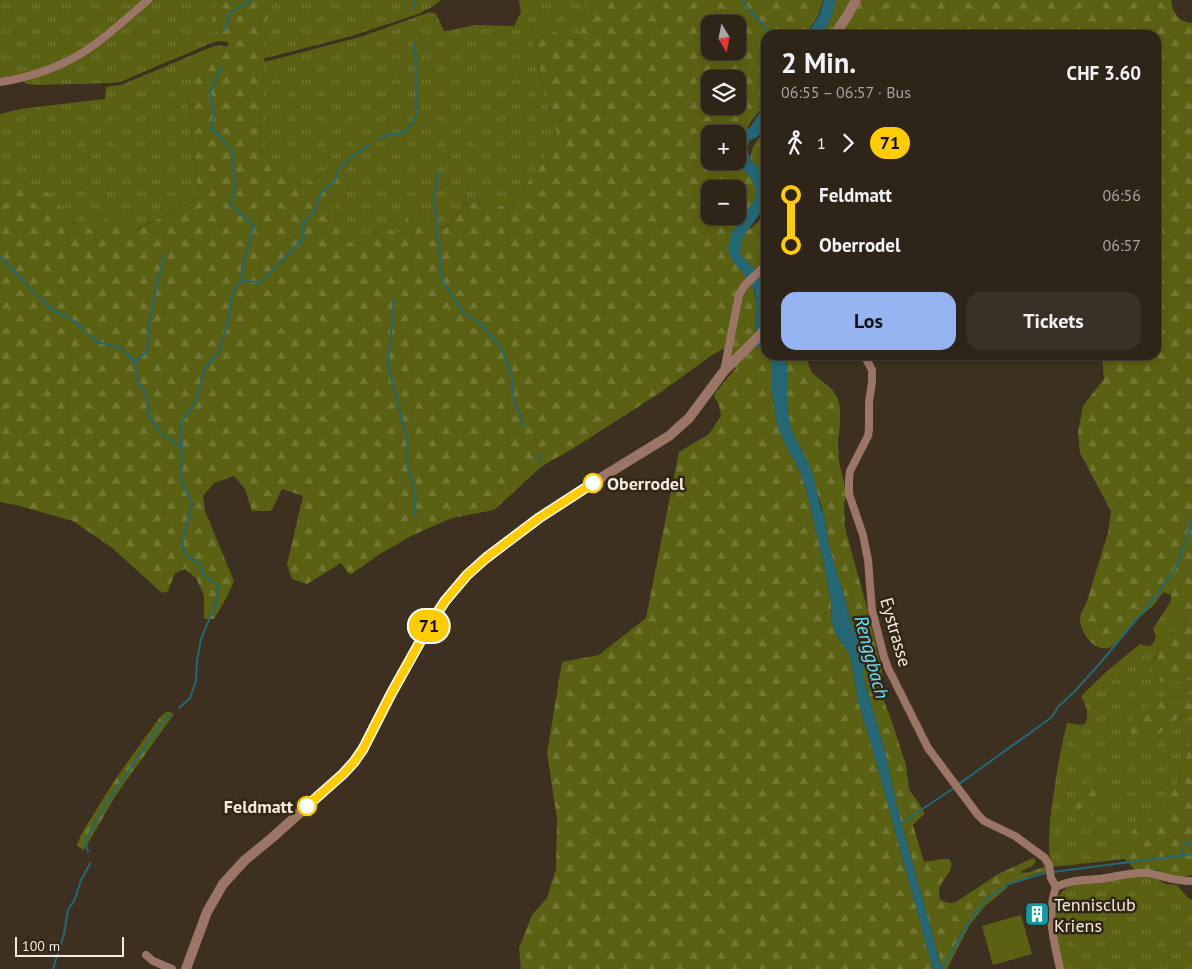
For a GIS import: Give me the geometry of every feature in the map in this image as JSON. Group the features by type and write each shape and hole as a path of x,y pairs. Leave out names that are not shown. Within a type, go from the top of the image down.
{"street":[{"path":"0,82 40,73 75,57 98,42 148,0"},
{"path":"838,30 856,0"},
{"path":"724,371 738,295 744,286 761,270"},
{"path":"186,969 207,912 224,884 245,860 273,837 354,762 363,749 430,624 445,601 467,575 486,558 539,518 669,436 689,418 724,371 761,334"},
{"name":"Eystrasse","path":"867,360 872,370 869,429 868,436 850,471 849,494 863,535 868,560 872,610 884,657 928,748 978,815 984,821 1015,836 1045,858 1056,887"},
{"path":"1060,969 1053,935 1051,912 1052,898 1056,887 1075,880 1106,878 1135,873 1145,873 1178,881 1192,881"},
{"path":"146,955 172,969"}],"green space":[{"path":"0,0 145,0 92,44 45,69 0,80"},
{"path":"150,0 220,0 213,14 212,29 223,36 229,43 222,41 214,42 120,82 36,85 27,84 22,81 68,62"},
{"path":"220,0 274,0 266,23 260,152 296,186 319,176 358,148 360,149 359,155 344,169 332,200 341,243 373,241 385,230 400,232 407,216 418,211 423,216 426,229 434,229 451,223 466,202 511,207 549,152 557,132 544,94 530,22 577,41 586,8 583,0 823,0 819,13 809,30 761,30 761,109 746,130 746,125 701,125 701,170 744,170 756,185 759,195 758,202 746,216 746,180 701,180 701,225 738,225 730,240 744,274 753,287 757,305 755,333 730,360 731,353 725,348 712,355 661,392 574,448 542,466 494,510 452,518 413,535 380,554 350,575 341,563 307,584 292,579 287,564 303,496 282,489 271,511 252,511 245,489 234,476 214,483 203,496 205,511 234,581 214,619 204,619 204,596 196,578 185,569 175,573 168,591 162,593 111,547 73,521 0,502 0,192 4,183 11,178 20,177 58,200 68,219 79,225 100,230 108,206 134,231 199,198 188,101 192,81 201,59 209,48 220,45 227,47 229,43 223,36 212,29 213,14"},
{"path":"274,0 441,0 418,14 352,36 264,58 266,23"},
{"path":"519,0 583,0 586,8 577,41 530,22 544,94 557,132 549,152 511,207 466,202 455,219 441,228 426,229 423,216 402,227 400,232 385,231 374,241 341,243 332,200 344,169 353,160 358,149 318,176 295,186 260,152 264,62 360,37 430,12 436,14 444,31 475,25 514,26 521,12"},
{"path":"835,0 852,0 834,29 821,30 829,19"},
{"path":"861,0 1171,0 1177,16 1183,21 1192,23 1192,680 1164,682 1154,679 1150,672 1150,667 1156,657 1157,643 1164,636 1181,630 1185,623 1183,617 1172,611 1171,595 1163,592 1154,605 1136,620 1121,639 1111,647 1098,647 1090,641 1084,633 1080,621 1108,533 1111,511 1080,453 1078,432 1083,406 1104,379 1102,360 1161,360 1161,30 842,30"},
{"path":"209,48 201,59 188,101 199,198 133,231 110,206 108,206 100,230 81,227 67,218 21,177 7,181 0,192 0,114 20,109 105,99 106,87 121,85"},
{"path":"761,136 761,174 750,160 754,146"},
{"path":"761,219 761,276 742,256 738,248 740,239"},
{"path":"761,347 761,360 770,360 772,365 772,391 777,424 801,473 808,497 831,601 832,622 836,634 850,655 858,701 933,969 521,969 519,948 532,915 547,898 556,869 557,819 547,753 562,662 599,655 646,618 679,452 709,434 721,416 719,405 714,397 715,393 736,368 734,366 752,348"},
{"path":"785,360 807,360 812,373 832,389 838,399 840,407 839,462 847,495 844,503 845,528 883,676 878,685 906,765 909,789 925,813 913,825 924,862 949,859 951,863 950,871 940,886 940,899 948,903 956,902 998,874 1034,858 1036,862 1021,871 1021,873 1046,866 1047,871 1006,885 1007,888 984,907 969,926 947,969 942,969 897,807 884,748 863,677 864,647 856,635 851,622 828,543 824,514 807,460 791,430 787,406 787,366"},
{"path":"1171,601 1175,613 1185,618 1185,625 1183,629 1169,634 1157,644 1157,653 1150,668 1170,682 1192,680 1192,695 1172,698 1153,704 1142,740 1159,734 1181,717 1191,714 1192,740 1178,782 1161,812 1123,845 1128,857 1125,859 1052,867 1049,849 1050,821 1067,723 1085,724 1086,706 1081,696 1140,644 1152,645 1156,637 1153,629"},
{"path":"1192,695 1192,716 1191,714 1180,717 1151,739 1142,741 1132,736 1130,723 1142,709 1158,702"},
{"path":"166,712 174,714 116,795 84,850 77,846 84,829 111,787 152,728"},
{"path":"1192,740 1192,875 1176,879 1157,870 1135,870 1125,859 1128,857 1123,845 1128,835 1161,812 1178,782"},
{"path":"1096,781 1103,787 1106,794 1104,802 1095,815 1088,818 1082,817 1076,810 1079,789 1088,783"},
{"path":"1139,876 1156,879 1166,884 1177,885 1192,900 1192,969 1063,969 1054,917 1056,902 1060,894 1072,885"},
{"path":"1021,915 1032,954 993,965 982,926"}],"water":[{"path":"734,230 744,233 739,244 739,252 761,276 761,347 752,348 757,309 755,292 730,256 730,239"},
{"path":"770,360 785,360 787,366 787,406 791,430 814,478 824,514 828,543 851,622 866,654 863,677 884,748 897,807 942,969 933,969 858,701 850,655 836,634 832,622 831,601 808,497 801,473 777,424 772,391"}],"waterway":[{"path":"225,30 230,13 251,0"},
{"path":"414,0 414,8"},
{"path":"742,0 768,30"},
{"name":"Renggbach","path":"817,30 825,17 830,0"},
{"path":"377,140 384,136 405,132 417,116 415,43"},
{"path":"179,708 190,698 196,681 201,639 216,603 218,585 203,574 202,566 185,554 182,542 192,504 181,480 182,448 180,424 198,396 204,369 218,353 226,329 233,292 242,280 242,268 254,226 231,205 235,187 232,150 211,128 214,114 210,92 222,66"},
{"name":"Renggbach","path":"761,122 754,132 744,137 741,148 744,160 761,185"},
{"path":"242,280 260,283 302,240 302,224 314,213 321,192 335,181 339,168 370,144"},
{"path":"438,172 434,198 442,280 463,312 482,325 501,348 511,372 514,400 524,426"},
{"name":"Renggbach","path":"735,247 737,235 761,201"},
{"path":"135,362 147,351 150,317 164,254"},
{"path":"0,256 55,312 68,316 97,342 122,348 135,362 138,382 147,394 148,414 161,434 182,448"},
{"path":"394,300 388,365 407,439 406,463 415,489 415,516"},
{"path":"538,455 541,461"},
{"path":"959,784 1052,717 1058,707 1102,661 1155,597 1175,569 1192,519"},
{"path":"88,852 85,841 107,802 164,720 170,715"},
{"path":"900,824 954,788"},
{"path":"1180,856 1184,845 1192,841"},
{"path":"1053,872 1192,854"},
{"path":"53,969 64,934 68,910 75,899 81,880 90,863"},
{"path":"942,969 971,918 989,897 1009,884 1048,872"}],"bus line":[{"name":"71","path":"307,806 354,762 363,749 430,624 445,601 467,575 486,558 539,518 593,483"}],"place":[{"name":"Oberrodel","path":"593,483"},
{"name":"Feldmatt","path":"307,806"},
{"name":"Tennisclub Kriens","path":"1037,914"}]}
